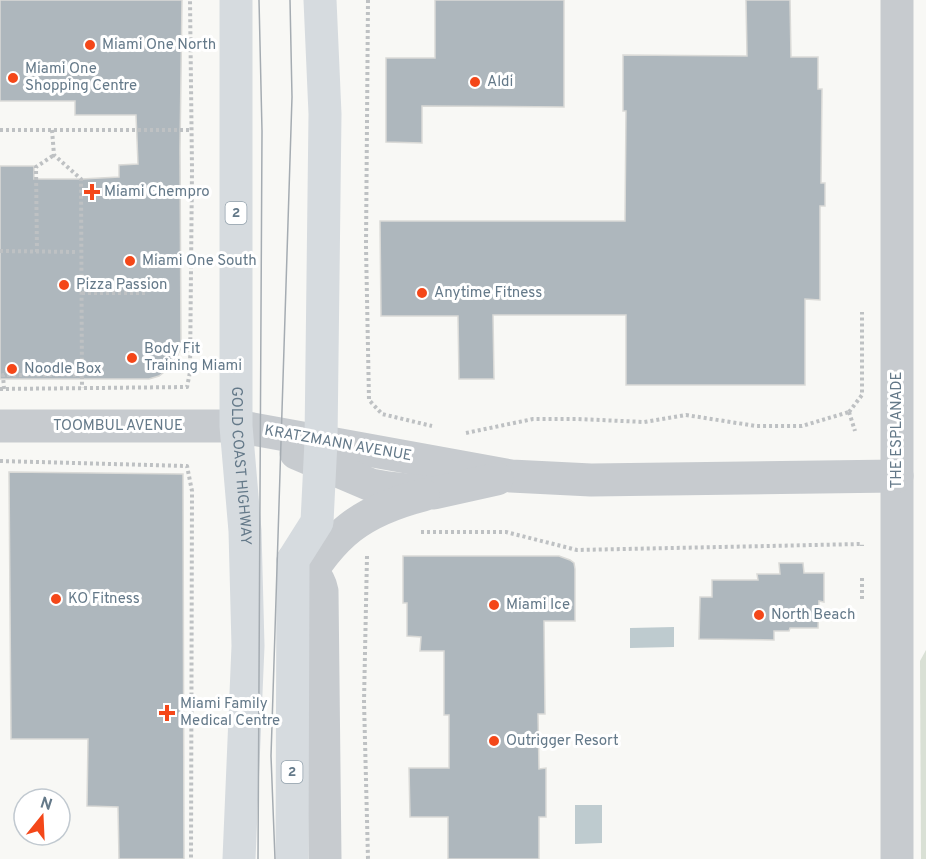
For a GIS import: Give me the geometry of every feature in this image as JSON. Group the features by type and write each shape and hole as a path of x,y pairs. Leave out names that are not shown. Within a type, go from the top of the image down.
{"highway":[{"name":"GOLD COAST HIGHWAY","path":"236,0 236,426 244,531 248,646 239,859"},
{"path":"314,567 319,452 324,114 320,0"},
{"name":"2","path":"292,859 292,604 314,567"}],"street":[{"name":"THE ESPLANADE","path":"897,0 897,859"},
{"name":"TOOMBUL AVENUE","path":"0,426 236,426"},
{"name":"KRATZMANN AVENUE","path":"236,426 319,452 511,476 591,480 897,476"},
{"name":"KRATZMANN AVENUE","path":"319,452 371,485 434,493 511,476"},
{"path":"325,859 323,669 314,567 346,529 360,520 385,507 434,493"},
{"path":"292,642 323,669"}],"path":[{"path":"82,375 3,375 2,389 187,387 190,372 192,130 190,0"},
{"path":"368,0 366,246 369,400 382,414 438,427"},
{"path":"0,130 192,130"},
{"path":"52,130 54,155 81,179 82,388"},
{"path":"37,252 36,166 54,155"},
{"path":"0,251 78,252"},
{"path":"82,293 147,293"},
{"path":"456,431 465,433 533,420 578,419 644,422 686,415 756,426 802,426 849,412 855,431"},
{"path":"0,461 187,466 192,490 191,859"},
{"path":"410,532 506,532 577,549 862,544"},
{"path":"367,550 364,701 368,859"}],"shaded area":[{"path":"674,627 674,647 630,648 630,628"},
{"path":"926,650 926,859 921,859 920,661"},
{"path":"575,805 602,805 602,843 575,844"}],"building":[{"path":"0,0 182,0 181,347 174,364 159,376 149,379 0,379 0,166 34,166 34,179 81,179 119,177 119,165 138,164 136,115 75,115 75,101 0,101"},
{"name":"Aldi","path":"435,0 564,0 564,107 422,106 422,143 386,142 386,58 435,58"},
{"path":"746,0 790,0 791,57 818,57 818,89 822,89 821,183 825,183 825,206 820,206 820,300 805,299 805,385 626,385 626,315 493,315 494,379 459,379 458,316 381,316 380,221 625,221 626,111 623,111 623,55 747,56"},
{"path":"9,472 183,474 184,859 119,859 118,807 87,806 88,739 11,739"},
{"path":"403,556 559,556 574,563 575,621 544,621 545,714 538,714 539,769 546,768 546,817 539,817 539,859 448,859 448,817 410,817 409,768 449,768 449,715 444,715 444,651 420,651 421,637 407,636 407,603 403,603"},
{"name":"North Beach","path":"779,563 803,563 804,573 824,573 824,602 819,601 818,628 790,628 789,631 774,631 774,640 699,639 700,597 712,597 712,580 758,580 757,574 780,574"}],"tram line":[{"path":"258,859 262,131 259,0"},
{"path":"275,859 271,756 292,97 290,0"}],"place":[{"name":"Miami One North","path":"90,45"},
{"name":"Miami One Shopping Centre","path":"13,78"},
{"name":"Aldi","path":"475,82"},
{"name":"Miami Chempro","path":"92,192"},
{"name":"Miami One South","path":"130,261"},
{"name":"Pizza Passion","path":"64,285"},
{"name":"Anytime Fitness","path":"422,293"},
{"name":"Body Fit Training Miami","path":"132,358"},
{"name":"Noodle Box","path":"12,369"},
{"name":"KO Fitness","path":"56,599"},
{"name":"Miami Ice","path":"494,605"},
{"name":"North Beach","path":"759,615"},
{"name":"Miami Family Medical Centre","path":"167,713"},
{"name":"Outrigger Resort","path":"494,741"}]}
